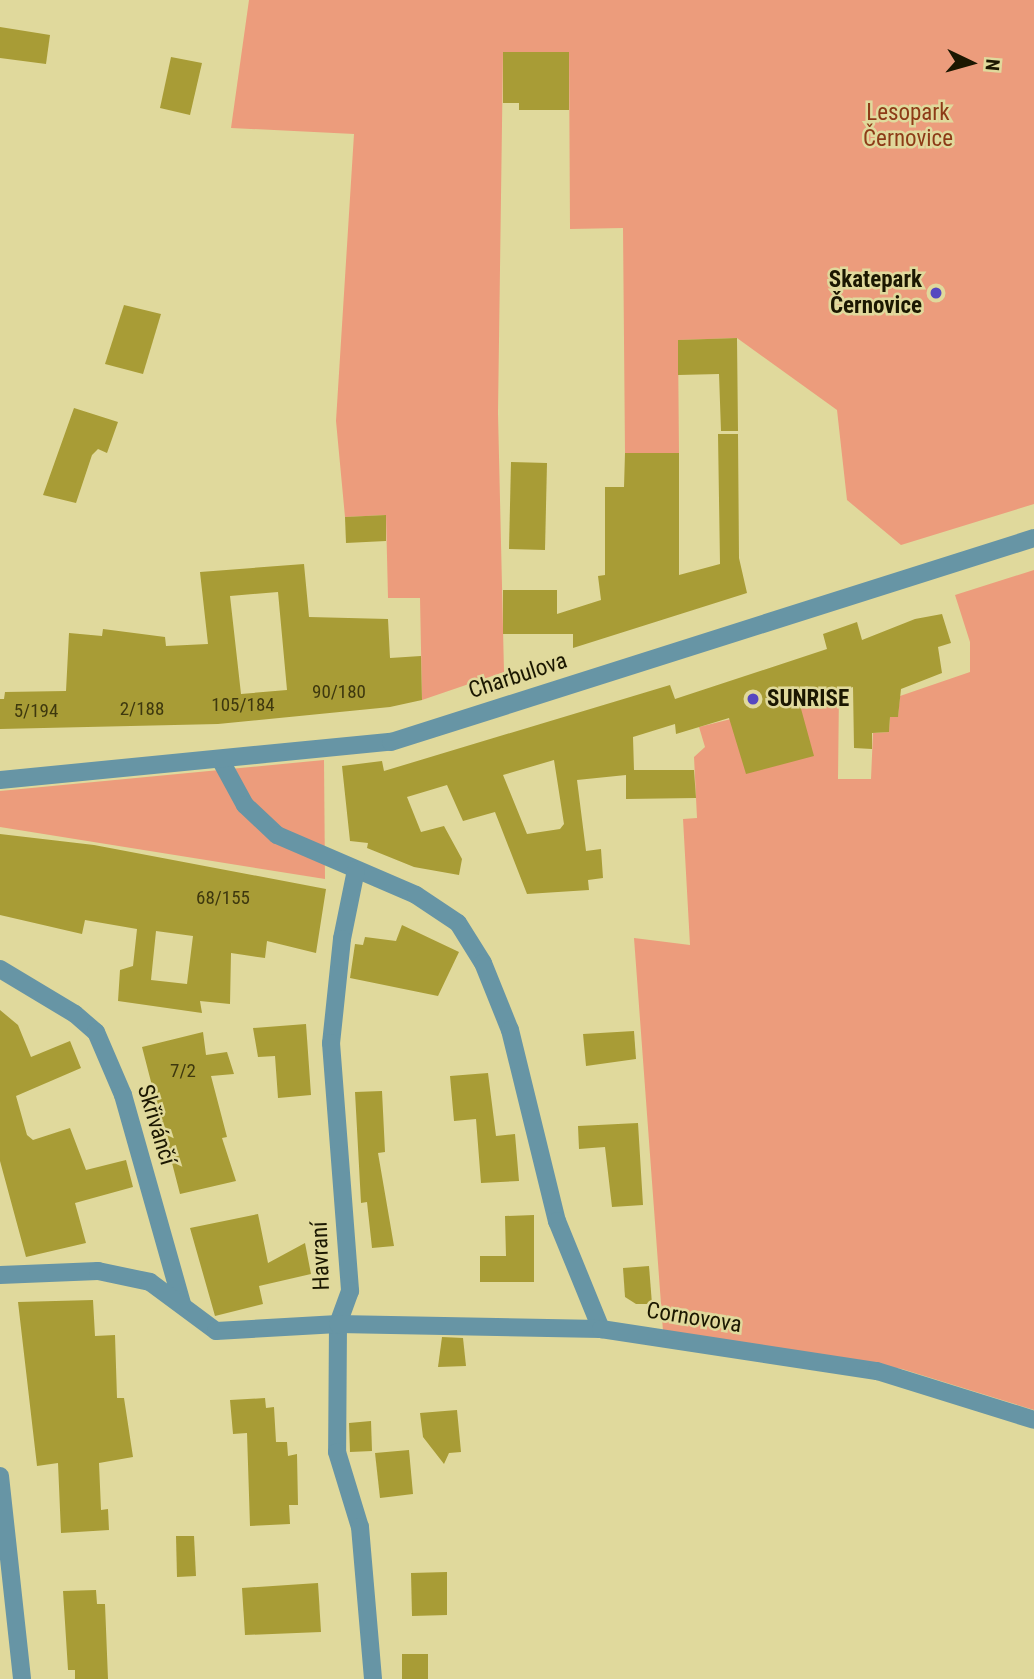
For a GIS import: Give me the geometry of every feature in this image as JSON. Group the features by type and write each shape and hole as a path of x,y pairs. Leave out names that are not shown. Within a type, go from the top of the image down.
{"street":[{"name":"Charbulova","path":"0,780 221,761 391,741 1034,538"},
{"path":"221,761 245,805 277,835 416,895 458,923 483,963 510,1030 557,1221 601,1329"},
{"name":"Havraní","path":"356,870 342,939 331,1043 350,1291 338,1324 337,1452 360,1527 373,1679"},
{"name":"Skřivánčí","path":"0,969 75,1014 96,1032 123,1095 182,1303"},
{"path":"0,1275 99,1271 150,1282 182,1303"},
{"name":"Cornovova","path":"182,1303 216,1331 338,1324 601,1329 877,1371 1034,1420"},
{"path":"0,1476 9,1616 22,1679"}],"green space":[{"name":"Lesopark Černovice","path":"249,0 1034,0 1034,504 901,545 847,500 837,410 737,338 678,340 679,453 625,453 623,228 570,229 569,52 503,53 498,413 504,672 422,700 420,598 388,598 386,515 345,517 336,421 354,134 231,128"},
{"path":"1034,570 1034,1410 902,1369 663,1331 634,938 690,945 683,819 697,818 694,757 705,747 699,727 839,692 838,779 871,779 873,733 889,732 890,717 898,716 900,696 970,672 970,642 955,595"},
{"path":"324,760 325,879 0,827 0,791"}],"building":[{"path":"0,27 50,35 46,64 0,58"},
{"path":"503,52 569,52 569,110 519,110 519,103 503,103"},
{"path":"171,57 202,63 190,115 160,108"},
{"path":"124,305 161,314 143,374 105,364"},
{"path":"737,338 738,431 721,431 719,374 678,375 678,340"},
{"path":"74,408 118,422 107,453 98,449 92,455 76,503 43,495"},
{"path":"718,434 738,434 739,558 747,593 573,648 573,634 503,634 503,590 557,590 557,614 601,600 598,576 605,575 605,487 624,487 625,453 679,453 679,575 720,564"},
{"path":"511,462 547,463 545,550 509,549"},
{"path":"386,515 386,541 346,543 345,517"},
{"path":"304,564 309,617 388,619 390,658 421,656 422,700 390,707 218,724 0,729 0,699 4,699 5,692 66,691 69,633 102,636 103,629 165,637 166,646 208,644 200,572","holes":["278,592 287,690 241,694 230,596"]},
{"path":"942,614 951,643 938,647 942,673 901,689 898,717 890,717 889,732 872,733 872,749 854,748 853,687 800,705 814,756 746,774 729,718 676,734 675,724 633,737 634,770 694,770 696,798 626,799 626,775 577,780 586,851 601,849 603,878 588,880 589,890 527,894 495,812 463,821 447,785 407,797 421,832 444,826 462,859 459,875 414,867 367,848 368,843 350,841 342,766 382,761 384,771 670,685 675,699 827,649 823,634 857,622 862,640 915,619","holes":["554,760 564,824 560,829 527,834 503,775"]},
{"path":"0,834 94,845 326,889 316,953 267,941 265,958 231,953 230,1004 200,1001 202,1013 118,1001 120,970 133,966 137,929 85,920 82,934 0,915","holes":["156,931 193,936 187,984 151,980"]},
{"path":"402,925 459,952 438,996 350,978 355,944 363,945 365,937 396,941"},
{"path":"0,1010 18,1025 31,1057 70,1041 81,1068 16,1096 27,1135 33,1140 70,1128 86,1170 126,1160 133,1187 75,1203 86,1243 26,1257 0,1161"},
{"path":"306,1024 311,1095 278,1098 275,1056 258,1057 253,1028"},
{"path":"634,1031 636,1059 586,1066 583,1034"},
{"path":"203,1032 206,1055 227,1052 234,1074 211,1076 227,1137 222,1138 236,1181 180,1194 142,1047"},
{"path":"488,1073 496,1136 515,1134 519,1181 481,1183 476,1119 454,1121 450,1076"},
{"path":"382,1091 385,1152 378,1153 394,1246 372,1248 367,1202 361,1203 355,1092"},
{"path":"638,1123 643,1205 612,1207 605,1147 579,1149 578,1126"},
{"path":"258,1214 268,1263 305,1243 311,1274 259,1286 263,1304 215,1316 190,1228"},
{"path":"534,1215 534,1282 480,1282 480,1256 506,1256 505,1216"},
{"path":"649,1266 652,1304 636,1304 625,1297 623,1268"},
{"path":"93,1300 95,1336 115,1335 117,1398 124,1398 133,1457 99,1463 101,1510 108,1509 109,1530 61,1533 58,1463 37,1466 18,1302"},
{"path":"442,1337 463,1338 466,1366 438,1367"},
{"path":"265,1398 266,1408 274,1407 276,1442 287,1442 288,1456 297,1454 298,1505 289,1505 290,1524 250,1526 247,1433 233,1434 230,1400"},
{"path":"457,1410 461,1452 449,1453 444,1464 423,1437 420,1413"},
{"path":"371,1421 372,1451 350,1452 349,1423"},
{"path":"409,1450 413,1494 380,1498 375,1453"},
{"path":"176,1536 194,1536 196,1576 177,1577"},
{"path":"447,1572 447,1615 412,1616 411,1573"},
{"path":"318,1583 321,1632 245,1635 242,1588"},
{"path":"96,1590 97,1604 105,1604 108,1679 75,1679 75,1670 68,1670 63,1591"},
{"path":"402,1654 428,1654 428,1679 402,1679"}],"place":[{"name":"Skatepark Černovice","path":"936,293"},
{"name":"SUNRISE","path":"753,699"}]}
